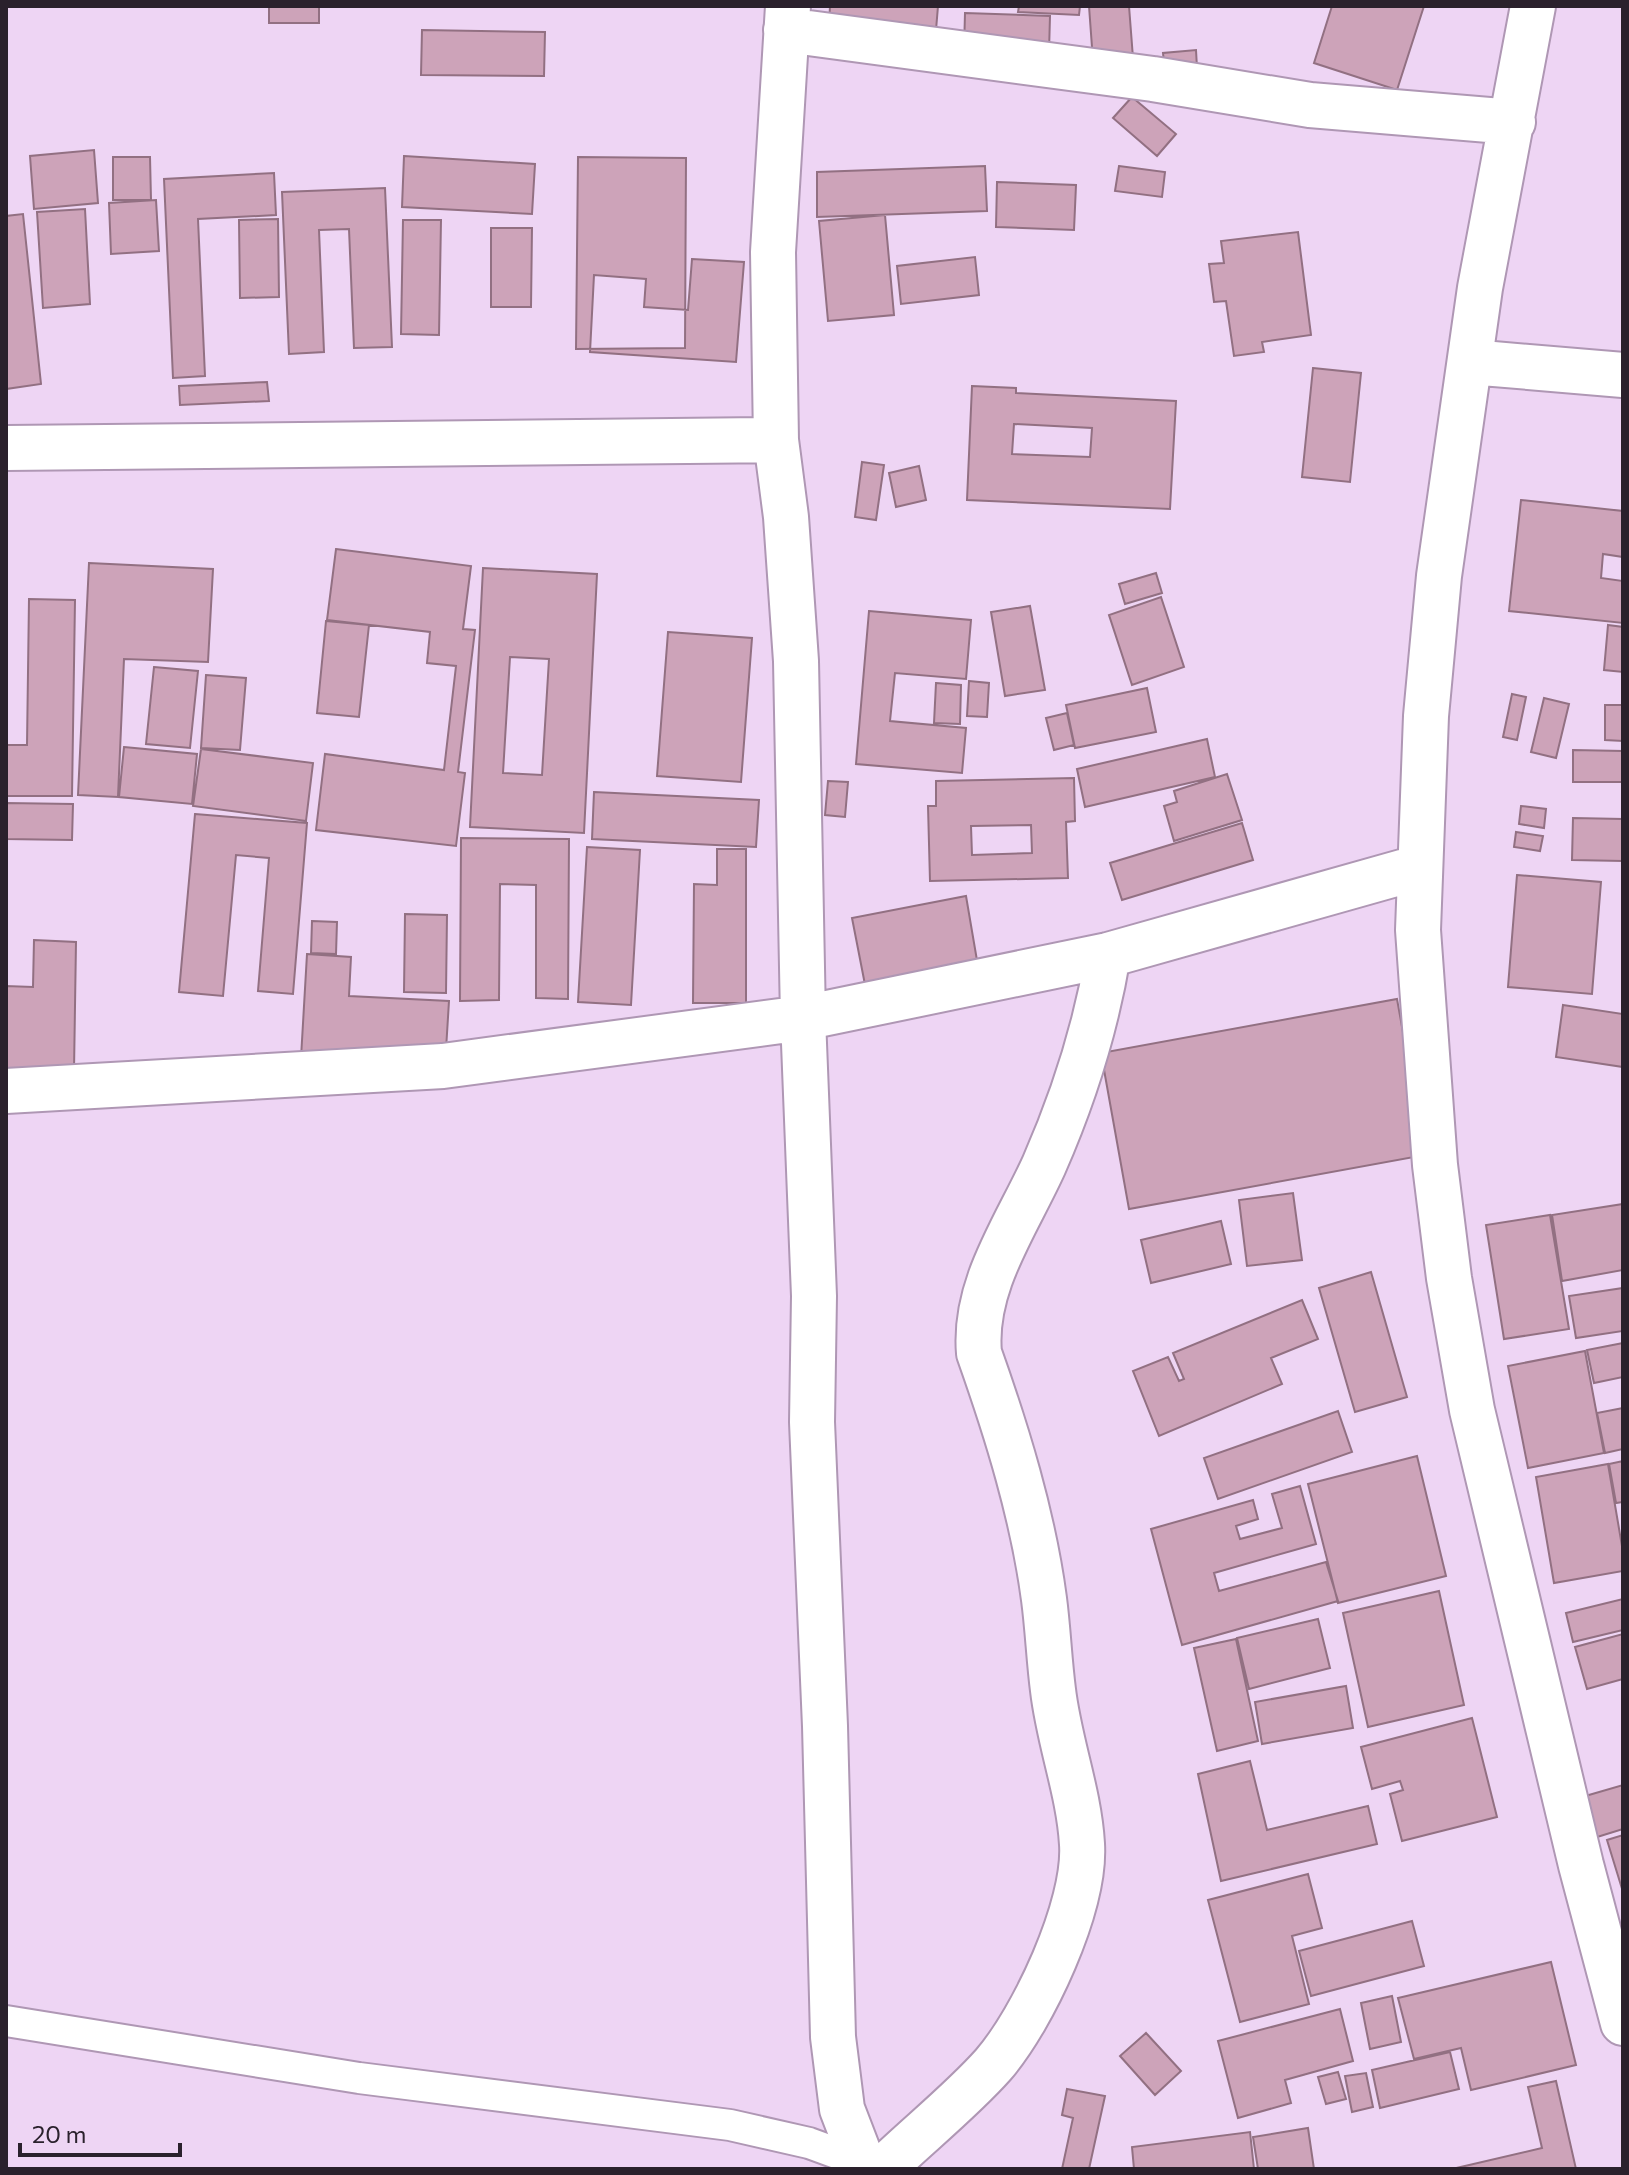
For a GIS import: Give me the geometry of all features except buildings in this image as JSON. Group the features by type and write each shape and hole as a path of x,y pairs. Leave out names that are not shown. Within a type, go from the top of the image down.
{"street":[{"path":"1533,6 1480,288 1439,576 1426,716 1418,930 1435,1165 1449,1278 1472,1410 1581,1865 1623,2023"},
{"path":"1108,955 1100,1003 1083,1059 1045,1163 991,1276 978,1332 979,1353 1019,1477 1044,1597 1053,1692 1081,1835 1079,1883 1054,1963 1029,2010 994,2064 869,2167 842,2109 833,2037 825,1726 812,1422 814,1284 803,1018 796,661 787,532 776,440 773,252 787,18 1310,105 1513,122"},
{"path":"1470,362 1623,375"},
{"path":"6,448 776,440"},
{"path":"6,1091 443,1066 803,1018 1108,955 1420,867"}],"lane":[{"path":"6,2021 374,2080 730,2125 809,2143 869,2167"}]}
